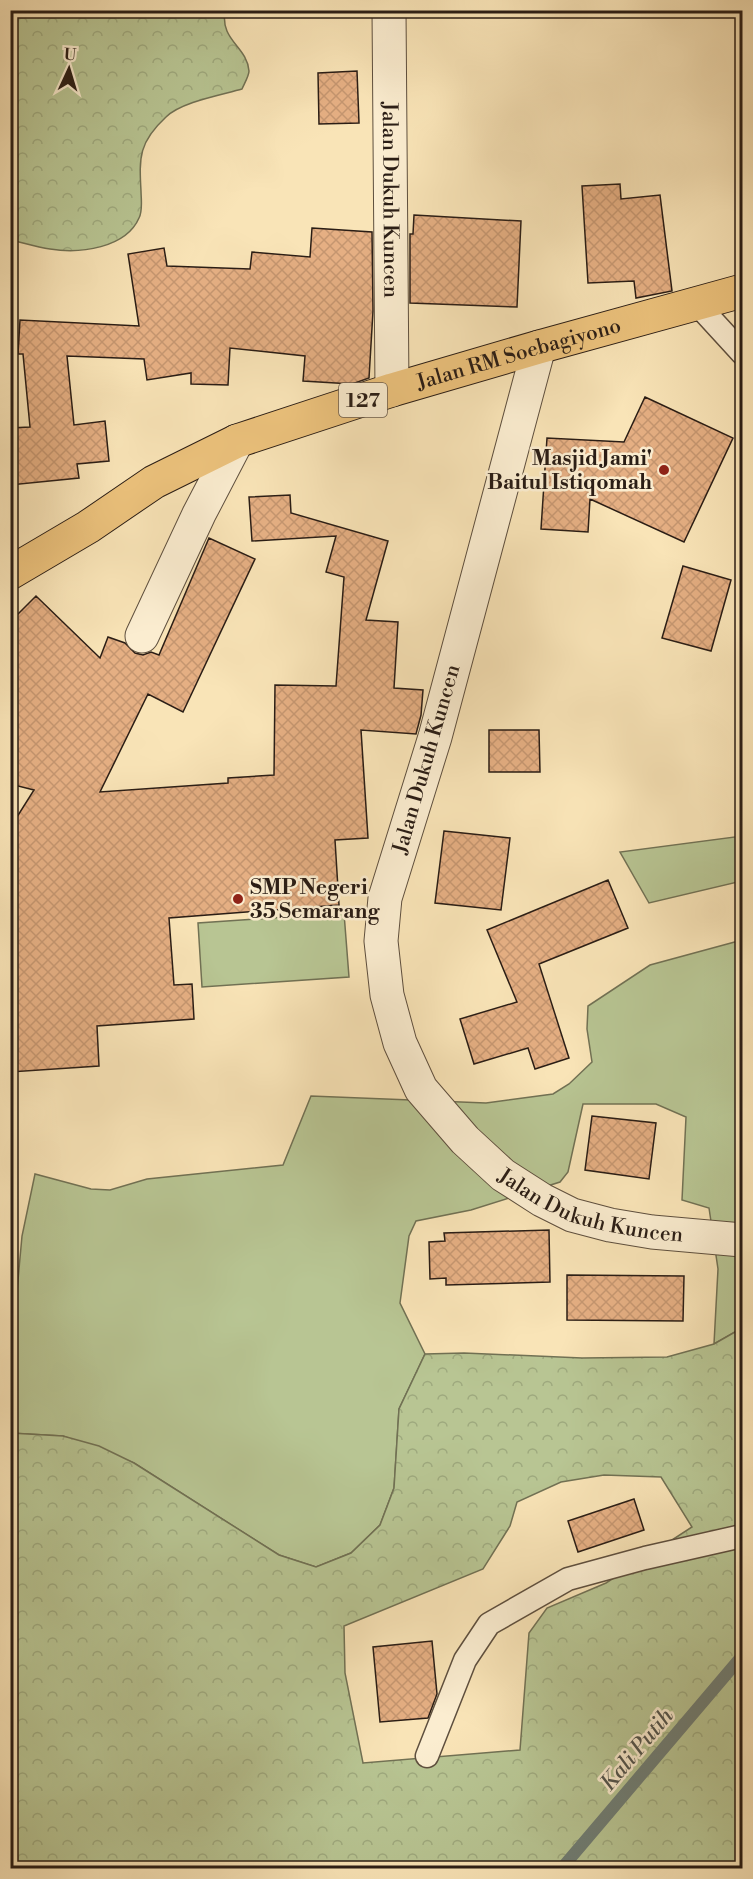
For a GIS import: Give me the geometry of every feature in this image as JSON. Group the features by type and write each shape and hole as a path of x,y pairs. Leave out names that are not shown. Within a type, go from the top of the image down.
{"main road":[{"name":"Jalan RM Soebagiyono","path":"10,573 88,527 154,482 237,441 392,390 742,291"}],"street":[{"name":"Jalan Dukuh Kuncen","path":"389,10 392,390"},
{"name":"Jalan Dukuh Kuncen","path":"539,347 435,737 385,898 381,940 387,995 400,1043 421,1089 465,1140 503,1175 542,1200 572,1215 610,1225 652,1232 742,1240"},
{"path":"142,636 199,513 237,441"}],"lane":[{"path":"698,304 742,354"},
{"path":"427,1756 465,1660 489,1624 568,1579 645,1558 742,1536"}],"green space":[{"path":"11,10 225,11 226,30 247,62 249,73 242,89 181,107 166,117 150,134 141,159 142,204 140,215 133,228 124,236 101,247 62,250 11,240"},
{"path":"742,836 742,881 649,903 620,852"},
{"path":"344,913 349,977 202,987 198,923"},
{"path":"742,940 742,1328 714,1344 718,1269 709,1208 682,1200 686,1117 656,1104 583,1104 568,1172 560,1182 471,1210 416,1221 409,1236 400,1303 425,1354 399,1409 394,1488 380,1525 351,1553 316,1567 279,1555 134,1463 63,1436 11,1433 10,1329 14,1324 22,1236 35,1174 91,1189 110,1190 147,1179 283,1165 311,1096 486,1103 553,1094 569,1084 592,1062 587,1029 588,1006 650,965"},
{"path":"742,1328 742,1868 11,1868 10,1433 63,1436 99,1446 134,1463 279,1555 316,1567 351,1553 380,1525 394,1488 399,1409 425,1354 464,1353 582,1358 667,1357 714,1344","holes":["604,1475 661,1477 692,1527 606,1583 547,1608 529,1633 520,1750 363,1763 345,1673 344,1626 483,1569 510,1526 517,1502 561,1482"]}],"building":[{"path":"357,71 359,123 319,124 318,73"},
{"path":"620,184 621,199 660,195 672,291 636,298 634,281 588,283 582,186"},
{"path":"414,215 521,221 517,307 410,303 410,234 413,234"},
{"path":"312,228 372,232 373,311 369,378 352,384 303,381 305,356 230,348 228,385 191,384 191,373 147,380 144,359 67,356 74,425 105,421 109,461 77,464 79,478 10,485 10,428 30,427 23,354 18,354 20,320 139,326 128,254 164,248 167,266 250,269 252,252 310,257"},
{"name":"Masjid Jami' Baitul Istiqomah","path":"645,397 733,438 684,542 590,499 588,532 541,529 547,438 624,442"},
{"path":"290,495 291,513 388,541 366,620 398,622 394,688 423,690 421,715 416,734 361,730 368,838 335,840 339,905 169,918 174,985 192,984 194,1019 97,1026 99,1066 10,1072 10,828 34,790 10,784 10,622 36,596 100,658 108,637 125,643 135,653 143,655 151,652 159,655 209,538 255,559 183,712 148,694 100,792 228,783 228,778 274,775 275,685 336,686 344,577 326,572 336,536 252,541 249,497"},
{"path":"683,566 731,580 711,651 662,638"},
{"path":"489,730 539,730 540,772 489,772"},
{"path":"444,831 510,838 501,910 435,903"},
{"path":"608,880 628,928 539,964 569,1058 535,1069 528,1048 474,1064 460,1019 517,1002 487,930"},
{"path":"592,1116 656,1123 649,1179 585,1170"},
{"path":"549,1230 550,1282 446,1285 446,1278 430,1279 429,1242 445,1241 444,1233"},
{"path":"567,1275 684,1276 683,1321 567,1320"},
{"path":"634,1499 644,1530 578,1552 568,1521"},
{"path":"432,1641 437,1694 428,1718 380,1722 373,1647"}],"waterway":[{"name":"Kali Putih","path":"562,1868 742,1656"}],"place":[{"name":"Masjid Jami' Baitul Istiqomah","path":"664,470"},
{"name":"SMP Negeri 35 Semarang","path":"238,899"}]}
